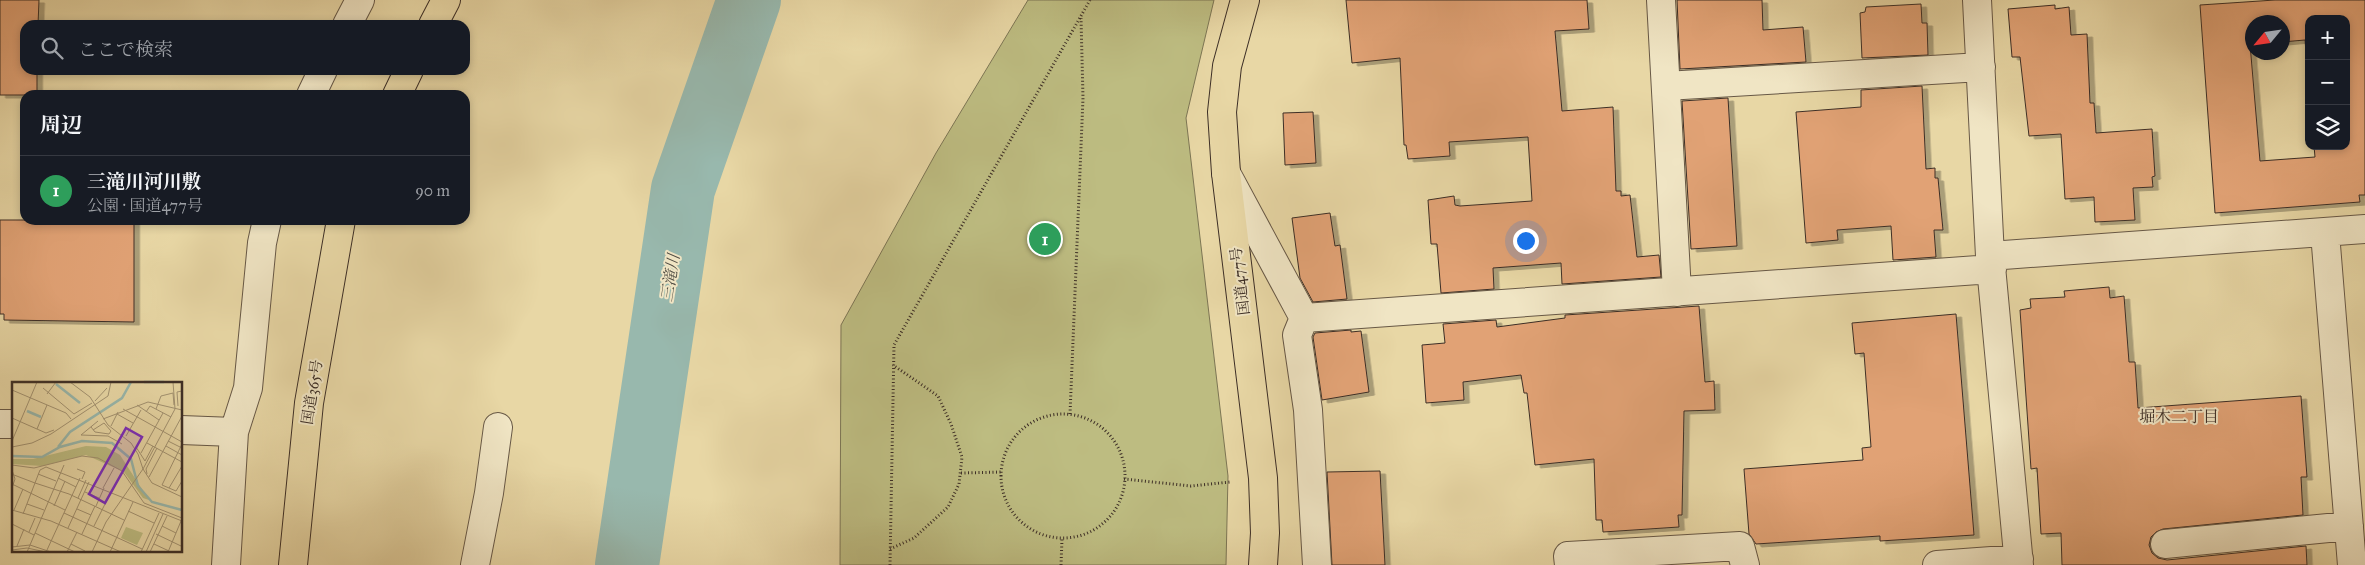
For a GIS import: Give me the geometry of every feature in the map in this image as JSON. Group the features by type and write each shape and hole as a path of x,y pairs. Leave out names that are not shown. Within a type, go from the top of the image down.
{"highway":[{"path":"436,20 446,0"},
{"name":"国道477号","path":"1245,0 1227,66 1222,112 1226,173 1263,478 1265,534 1263,565"},
{"path":"399,90 407,75"},
{"name":"国道365号","path":"293,565 308,403 339,225"}],"street":[{"path":"350,20 360,0"},
{"path":"1661,0 1676,292"},
{"path":"1937,565 2019,562 1991,263 1977,0"},
{"path":"1666,86 1981,67"},
{"path":"313,90 321,75"},
{"path":"1226,173 1304,318"},
{"path":"226,565 234,432 248,388 262,243 266,225"},
{"path":"1304,318 1676,292 2365,229"},
{"path":"2325,233 2352,565"},
{"path":"1304,318 1297,334 1308,410 1317,565"},
{"path":"475,565 489,494 498,427"},
{"path":"182,430 234,432"},
{"path":"2165,544 2349,526"},
{"path":"1569,565 1568,556 1740,546 1745,565"}],"path":[{"path":"890,565 894,345 1090,0"},
{"path":"1070,414 1072,328 1083,98 1081,17"},
{"path":"890,549 914,538 948,507 960,484 962,457 951,424 938,396 893,365"},
{"path":"1070,414 1088,420 1106,431 1118,447 1125,468 1124,488 1116,508 1103,524 1084,534 1062,539 1043,535 1024,524 1011,510 1003,491 1002,472 1006,452 1016,435 1032,422 1050,415 1070,414"},
{"path":"961,473 1002,472"},
{"path":"1124,479 1191,486 1263,478"},
{"path":"1060,565 1062,539"}],"shaded area":[{"path":"1028,0 1214,0 1186,118 1228,476 1226,565 840,565 841,325 936,153"}],"building":[{"path":"0,0 39,0 38,20 20,20 20,75 37,75 37,90 20,90 20,95 0,95"},
{"path":"1346,0 1587,0 1589,29 1555,31 1562,111 1613,107 1616,191 1621,191 1621,196 1630,195 1637,257 1659,255 1661,277 1562,284 1561,263 1493,268 1494,289 1441,293 1437,244 1431,244 1428,200 1454,196 1455,205 1460,206 1532,201 1528,137 1449,142 1450,156 1408,159 1406,145 1404,145 1400,58 1352,63"},
{"path":"1677,0 1762,0 1763,30 1803,27 1806,62 1680,69"},
{"path":"2275,0 2365,0 2365,195 2359,195 2360,202 2215,213 2200,5","holes":["2245,15 2290,15 2290,41 2305,40 2305,15 2350,15 2350,150 2314,150 2315,157 2260,161 2251,60 2245,60"]},
{"path":"1921,4 1922,23 1927,23 1928,55 1862,58 1860,13 1865,12 1866,7"},
{"path":"2055,5 2055,9 2069,7 2071,35 2087,34 2090,103 2094,103 2096,133 2152,129 2155,176 2152,177 2153,187 2133,188 2135,220 2095,222 2094,197 2065,199 2061,134 2029,136 2020,57 2012,57 2008,9"},
{"path":"1922,86 1926,169 1935,168 1935,178 1938,178 1943,230 1934,230 1936,257 1893,260 1891,226 1837,230 1838,240 1806,243 1796,112 1861,107 1861,90"},
{"path":"1728,98 1737,246 1691,249 1682,101"},
{"path":"1313,112 1316,163 1285,165 1283,113"},
{"path":"1330,213 1335,246 1340,245 1347,299 1313,302 1300,278 1292,218"},
{"path":"0,220 20,220 20,225 134,225 134,322 4,320 4,314 0,314"},
{"path":"2109,287 2110,298 2124,296 2129,362 2135,362 2138,408 2301,396 2307,477 2301,477 2303,515 2163,529 2151,537 2149,545 2152,553 2158,558 2167,560 2306,546 2307,565 2062,565 2061,533 2041,534 2037,468 2031,469 2020,310 2031,308 2030,299 2065,297 2064,291"},
{"path":"1699,306 1705,382 1714,381 1715,410 1684,411 1682,515 1678,515 1679,527 1603,532 1602,520 1596,520 1594,459 1535,465 1527,393 1524,393 1521,375 1463,382 1464,400 1426,403 1422,345 1445,343 1443,324 1496,320 1497,327 1565,318 1565,315"},
{"path":"1956,314 1974,535 1880,541 1880,536 1756,544 1749,534 1744,469 1863,460 1862,448 1871,447 1864,353 1855,354 1852,323"},
{"path":"1351,330 1351,332 1361,331 1369,392 1322,400 1313,337 1315,333"},
{"path":"1380,471 1385,565 1332,565 1327,472"}],"waterway":[{"name":"三滝川","path":"627,565 683,189 749,0"}],"place":[{"name":"三滝川河川敷","path":"1045,239"}],"district":[{"name":"堀木二丁目","path":"2179,416"}]}
